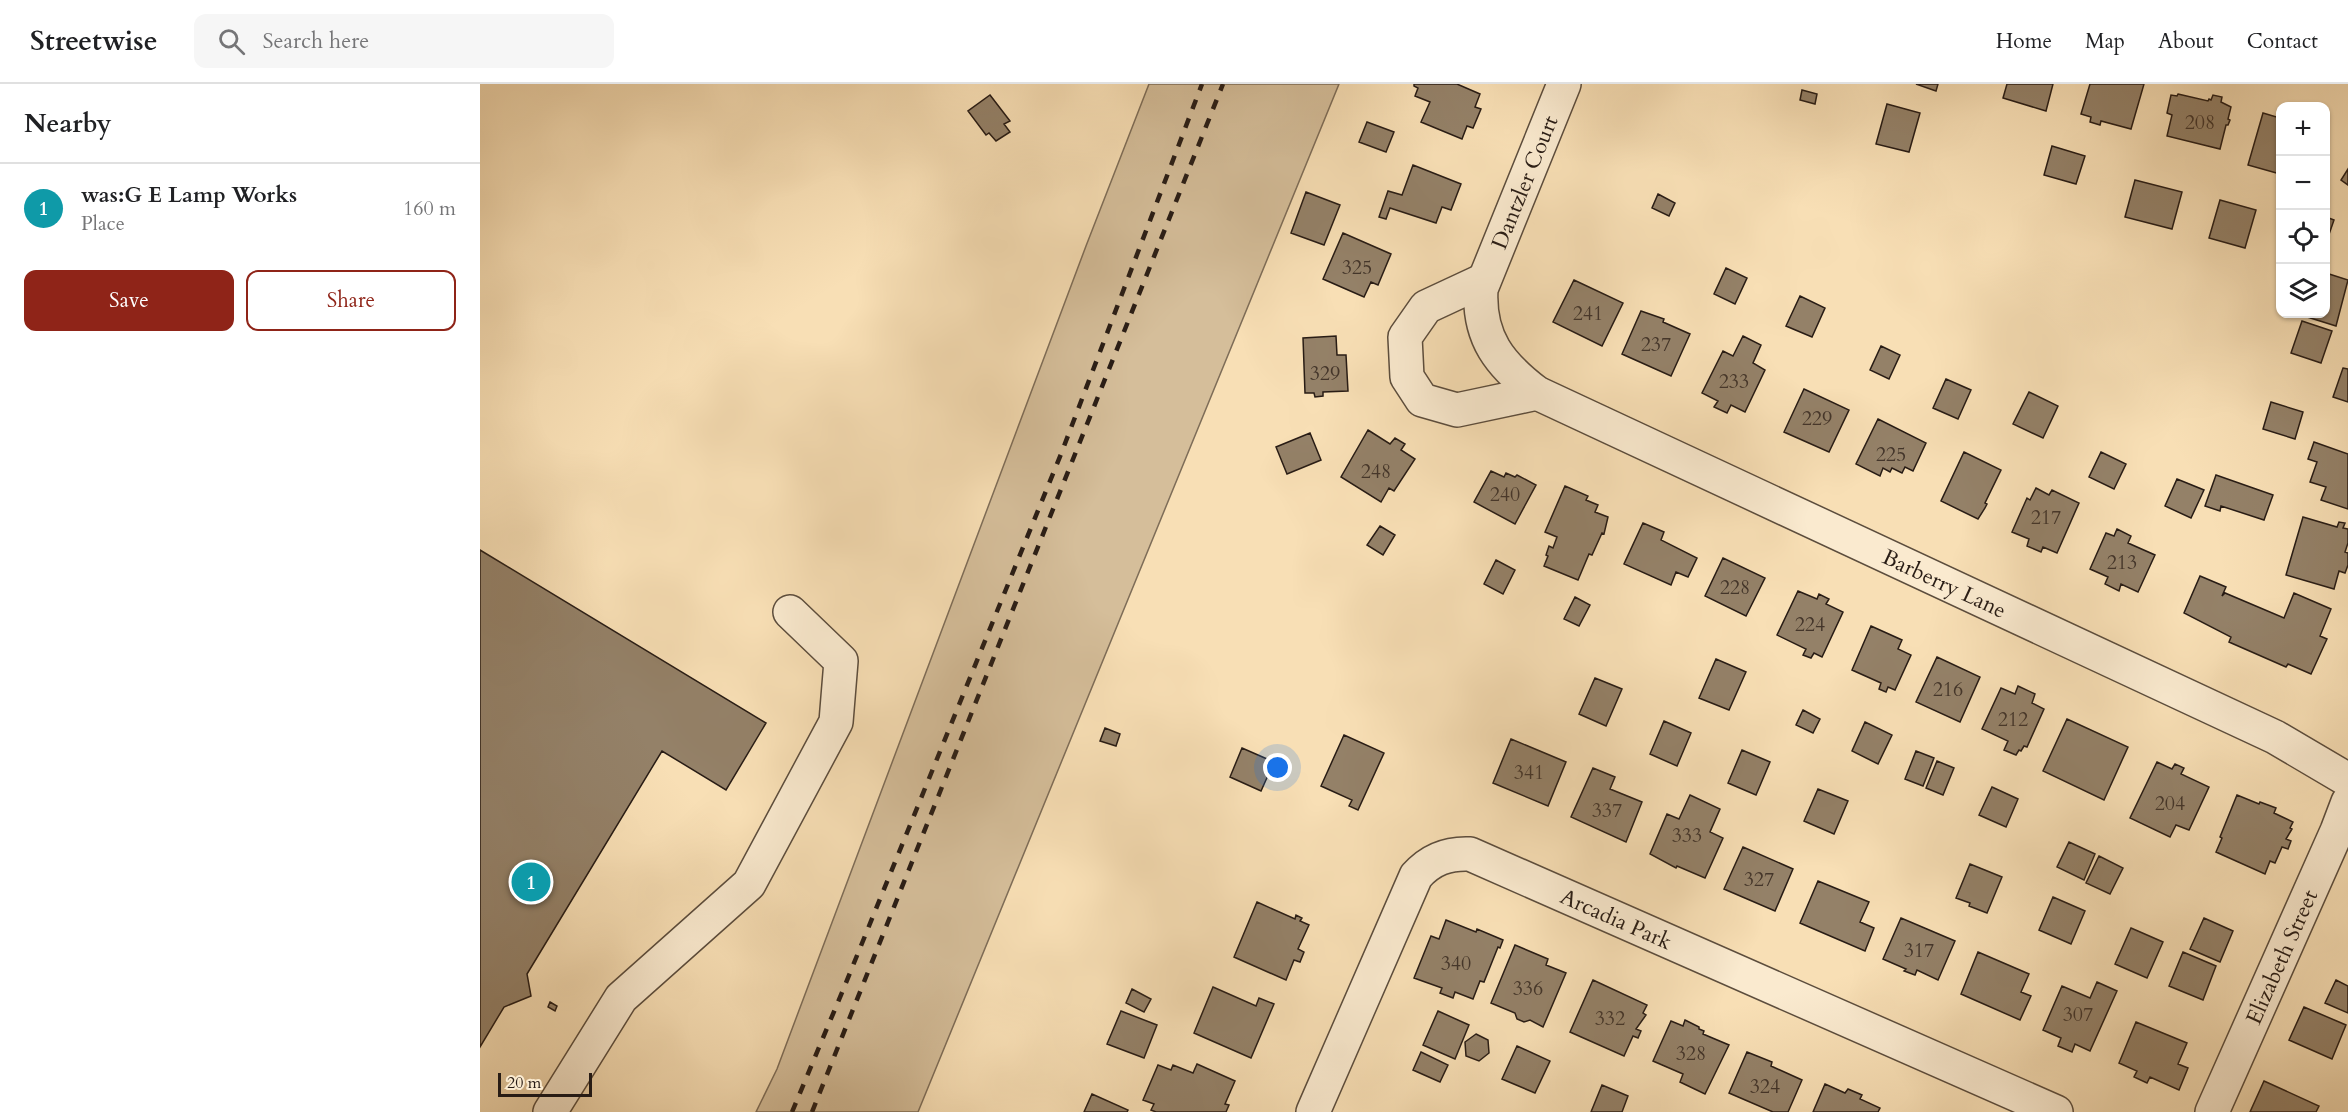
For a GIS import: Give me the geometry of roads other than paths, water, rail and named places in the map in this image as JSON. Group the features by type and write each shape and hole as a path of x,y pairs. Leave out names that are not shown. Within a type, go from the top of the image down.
{"street":[{"name":"Dantzler Court","path":"1484,280 1564,84"},
{"name":"Barberry Lane","path":"1484,280 1480,303 1482,321 1489,340 1504,365 1537,393 2274,737 2348,780"},
{"path":"1484,280 1426,307 1405,337 1407,377 1422,400 1457,410 1537,393"},
{"path":"550,1112 621,998 749,884 836,722 841,661 790,612"},
{"name":"Elizabeth Street","path":"2212,1112 2348,802"},
{"name":"Arcadia Park","path":"1313,1112 1416,876 1441,857 1452,853 1470,854 2056,1112"}],"railway":[{"path":"792,1112 1061,454 1202,84"},
{"path":"812,1112 1223,84"}],"place":[{"name":"was:G E Lamp Works","path":"531,882"}]}
